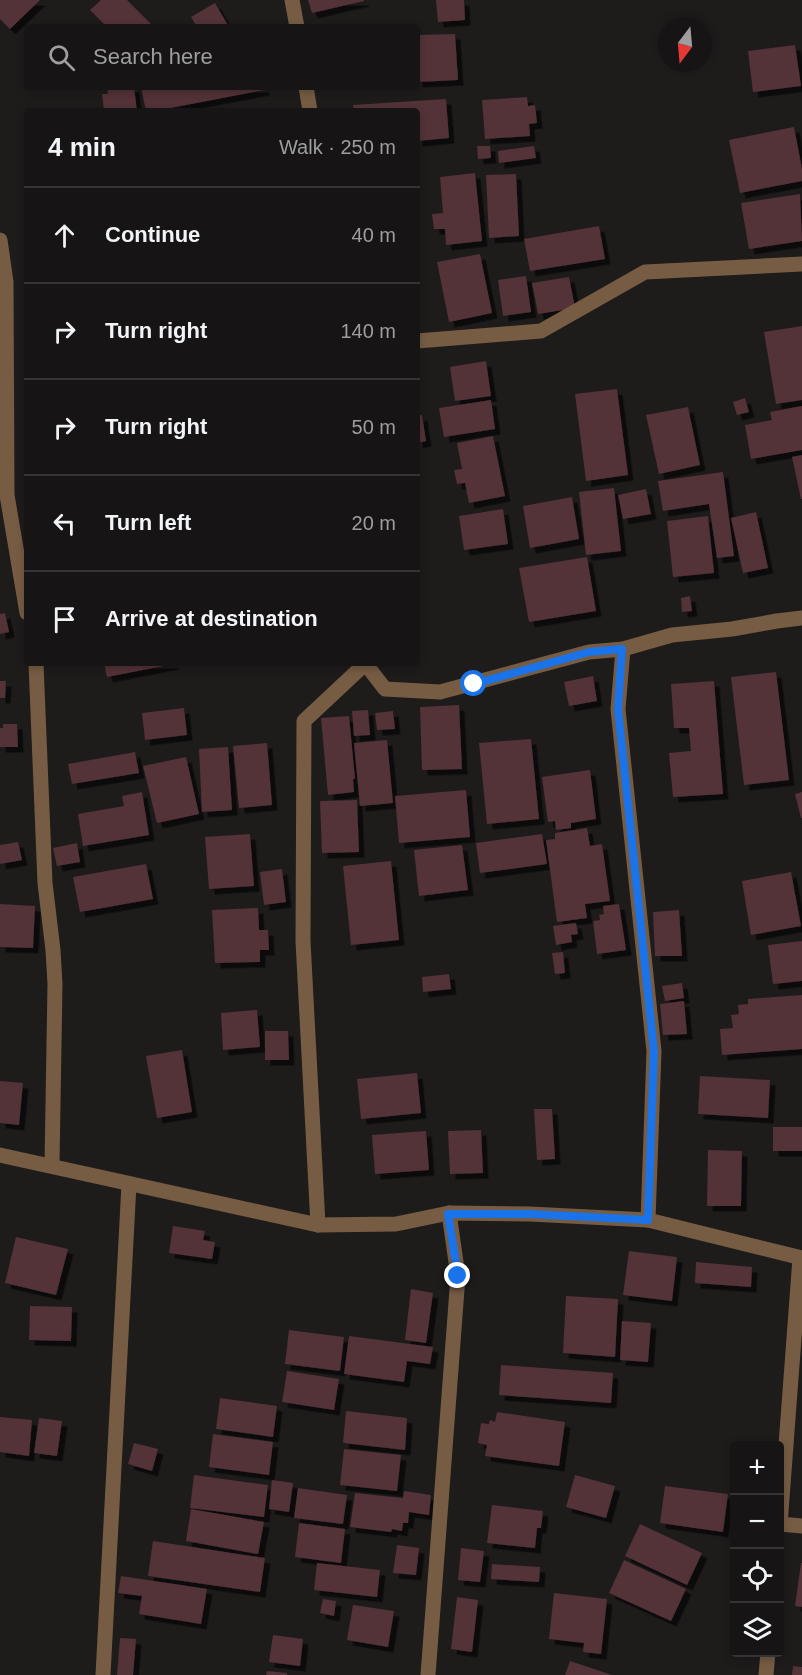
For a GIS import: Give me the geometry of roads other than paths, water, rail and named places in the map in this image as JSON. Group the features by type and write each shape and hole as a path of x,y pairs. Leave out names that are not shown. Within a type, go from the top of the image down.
{"street":[{"path":"292,0 296,24"},
{"path":"306,90 310,108"},
{"path":"0,240 6,282 7,495 24,594"},
{"path":"420,341 542,331 645,272 802,264"},
{"path":"368,666 385,689 440,692 589,652 622,649 672,635 732,629 802,618"},
{"path":"622,649 618,709 654,1051 648,1220"},
{"path":"36,666 45,883 55,984 52,1165"},
{"path":"318,1225 303,941 304,721 364,666"},
{"path":"0,1155 318,1225 396,1224 448,1214 530,1214 648,1220 801,1258 782,1495"},
{"path":"103,1675 129,1184"},
{"path":"428,1675 458,1276 448,1214"},
{"path":"784,1525 802,1526"},
{"path":"766,1675 768,1657"}]}
